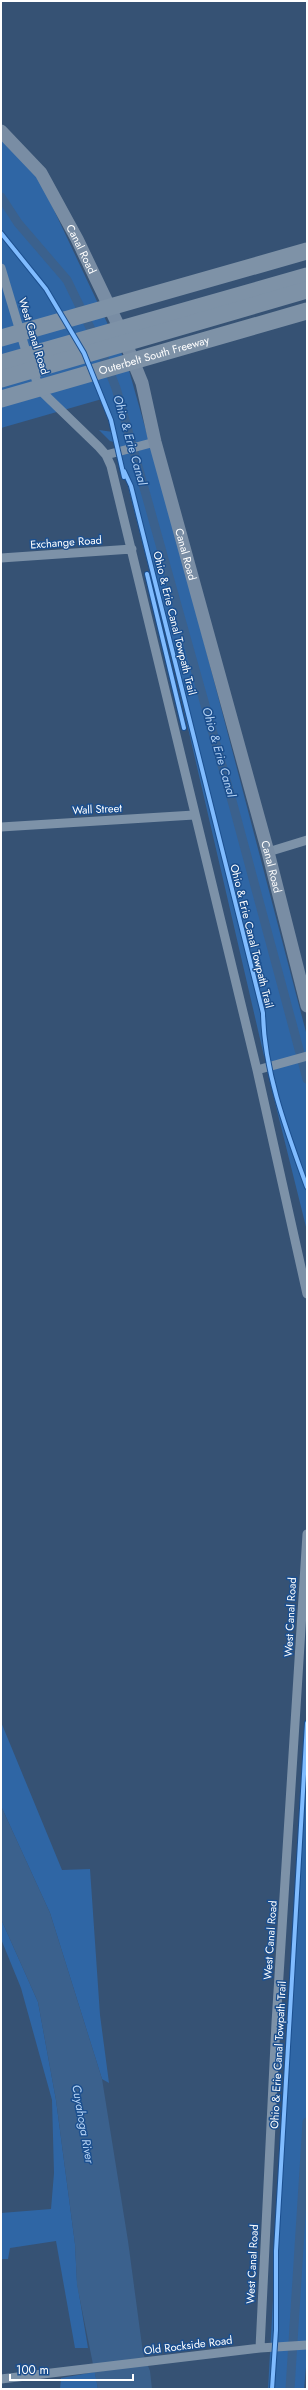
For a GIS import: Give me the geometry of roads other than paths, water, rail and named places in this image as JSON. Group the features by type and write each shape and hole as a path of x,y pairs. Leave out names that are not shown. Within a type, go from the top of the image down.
{"highway":[{"path":"1,338 307,251"},
{"path":"1,363 307,276"},
{"path":"1,379 307,290"},
{"name":"Outerbelt South Freeway","path":"1,399 307,311"}],"main road":[{"name":"Canal Road","path":"1,131 41,173 78,239 120,328 142,383 155,442 268,852 307,1006"}],"street":[{"name":"West Canal Road","path":"1,268 30,364 40,390 106,455 113,475 132,549 194,815 257,1070 307,1294"},
{"path":"106,455 155,442"},
{"name":"Exchange Road","path":"1,558 132,549"},
{"name":"Wall Street","path":"1,827 194,815"},
{"path":"268,852 307,840"},
{"path":"257,1070 284,1061 307,1056"},
{"name":"West Canal Road","path":"260,2348 277,2017 307,1534"},
{"name":"Old Rockside Road","path":"1,2378 260,2348 305,2345"}],"water":[{"name":"Cuyahoga River","path":"1,1806 50,1913 102,2079 128,2241 143,2353 150,2371 152,2389 98,2389 77,2285 75,2244 56,2100 38,2002 1,1919"}],"waterway":[{"name":"Ohio & Erie Canal","path":"1,197 18,223 67,280 100,348 116,388 234,808 307,1079"},
{"name":"Ohio & Erie Canal","path":"290,2389 307,2122"}]}
